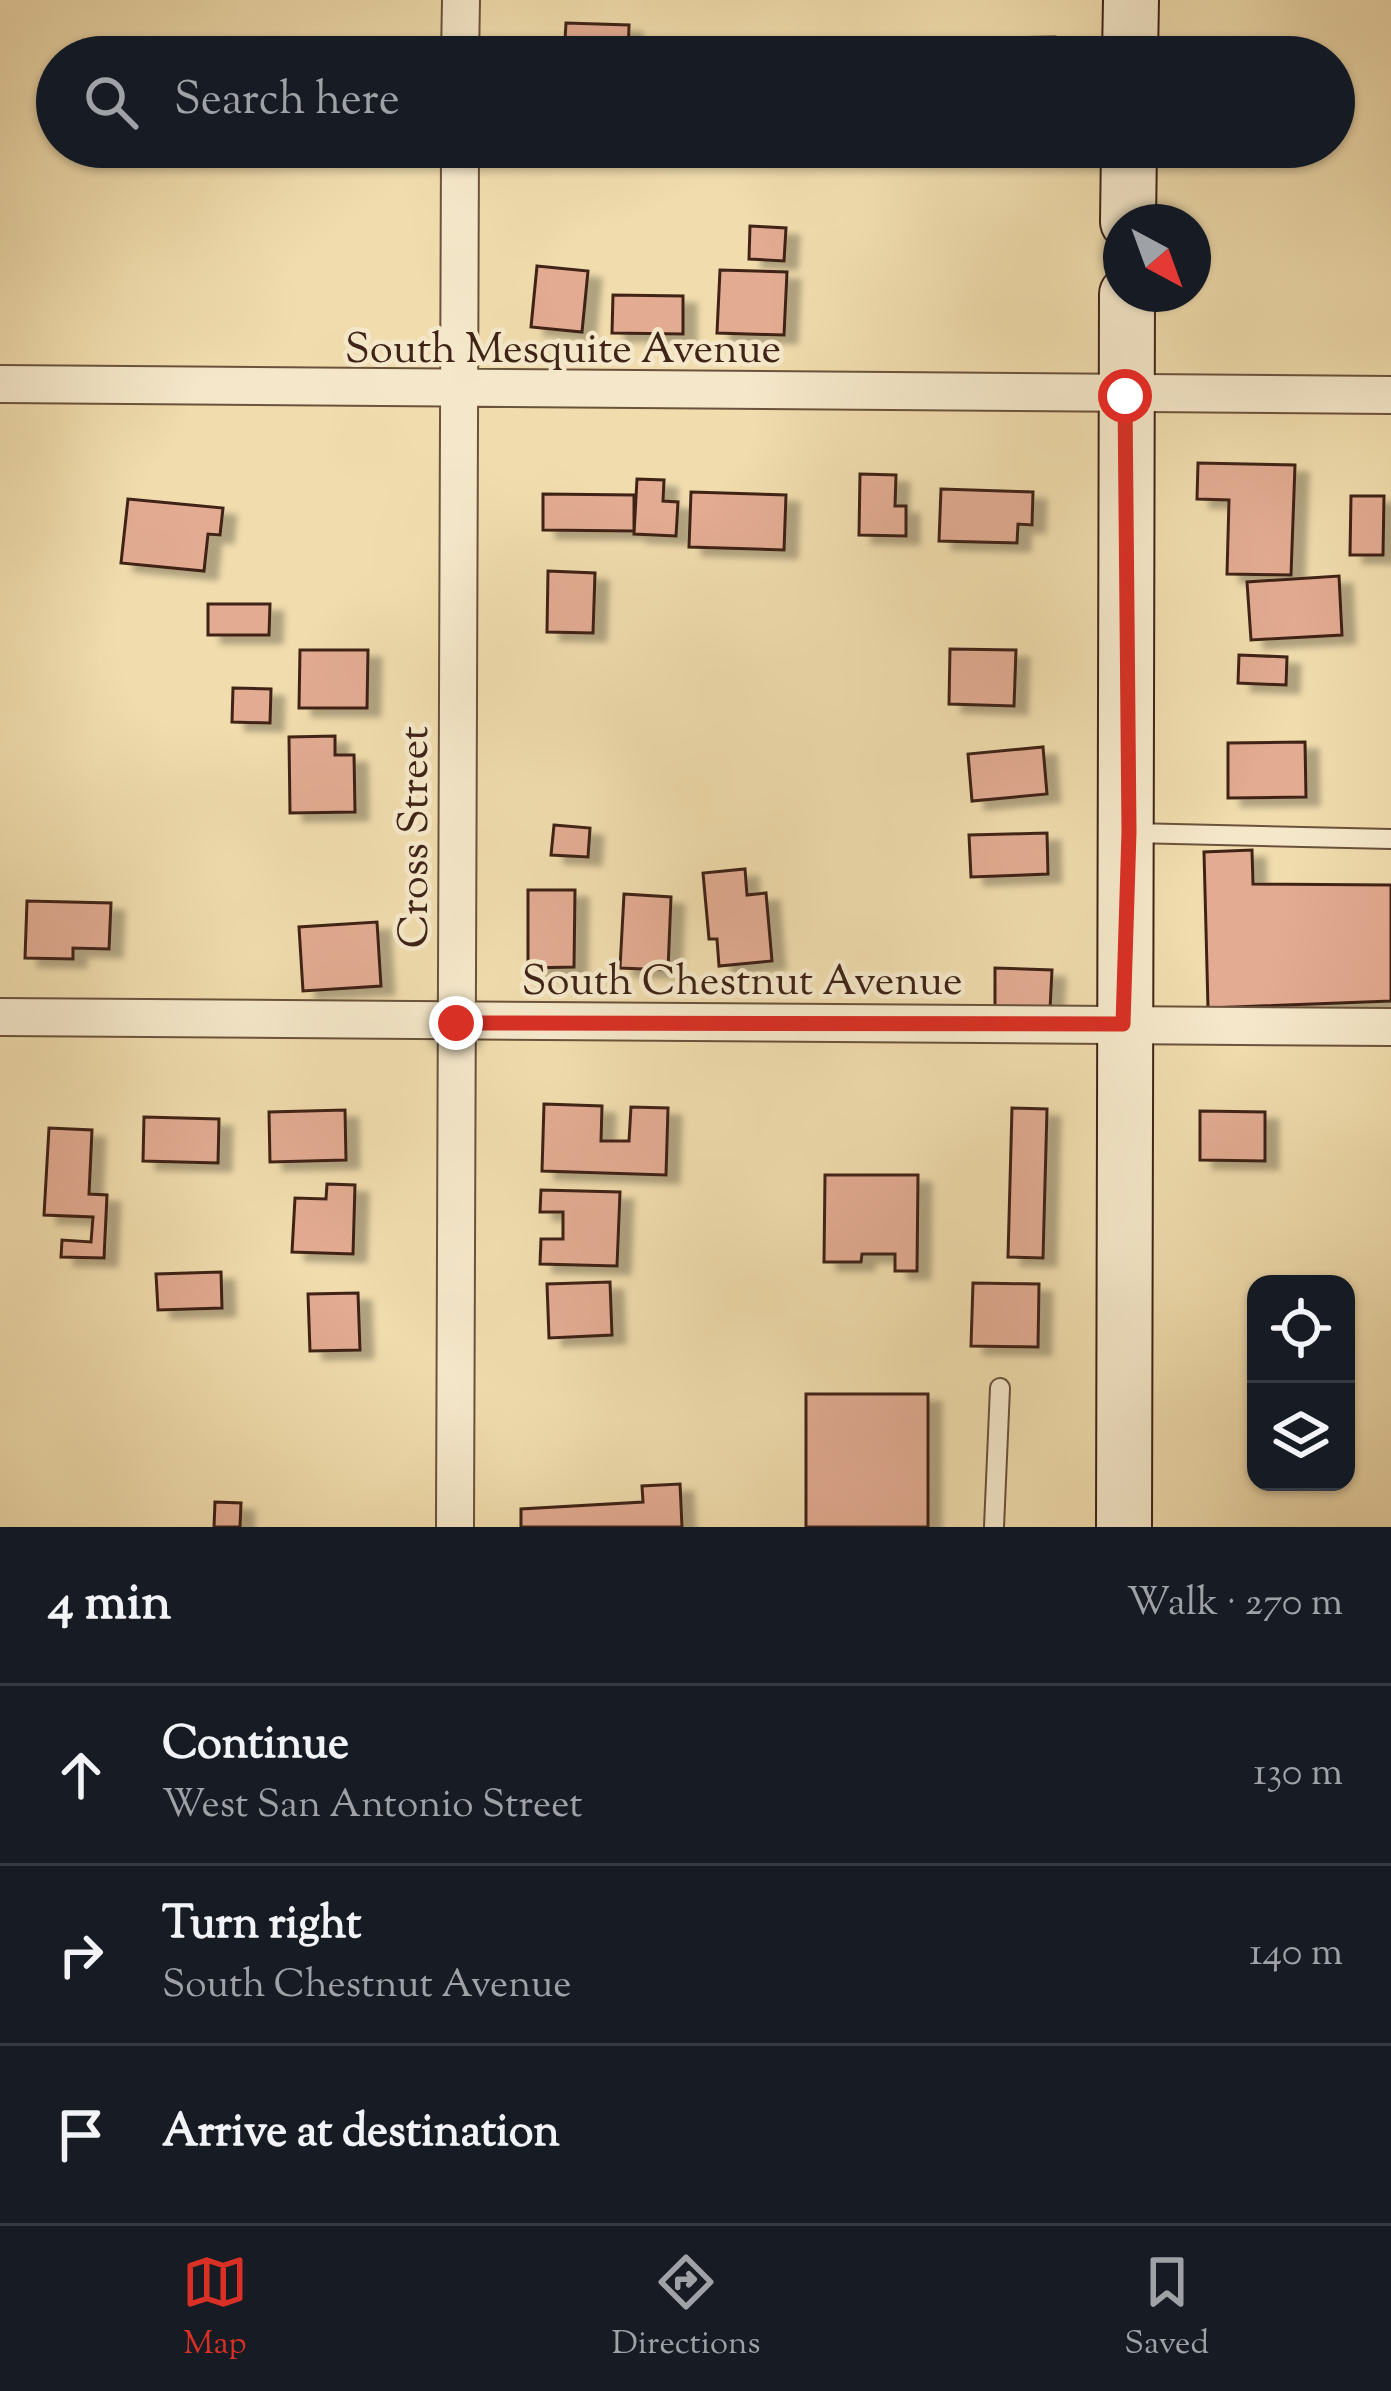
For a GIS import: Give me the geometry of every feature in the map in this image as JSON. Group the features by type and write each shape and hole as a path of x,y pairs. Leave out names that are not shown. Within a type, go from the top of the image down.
{"main road":[{"path":"1130,36 1131,0"},
{"path":"1128,204 1129,168"},
{"path":"1124,1527 1123,1024 1129,832 1126,312"}],"street":[{"path":"460,0 460,36"},
{"name":"Cross Street","path":"455,1527 460,168"},
{"name":"South Mesquite Avenue","path":"0,385 459,392 1391,395"},
{"name":"South Chestnut Avenue","path":"0,1017 1391,1027"}],"lane":[{"path":"1129,832 1391,839"},
{"path":"994,1527 1000,1388"}],"building":[{"path":"566,23 629,25 629,36 565,36"},
{"path":"750,226 786,228 784,261 749,259"},
{"path":"537,266 588,271 582,332 531,327"},
{"path":"720,270 787,272 784,335 717,333"},
{"path":"613,295 683,296 683,334 612,333"},
{"path":"1198,463 1295,465 1291,575 1227,574 1229,500 1197,499"},
{"path":"860,474 896,475 895,506 906,506 906,536 859,535"},
{"path":"637,479 664,480 663,501 678,502 676,536 634,534"},
{"path":"941,489 1033,492 1032,525 1018,524 1017,543 939,541"},
{"path":"691,492 786,495 784,550 689,547"},
{"path":"543,494 634,495 634,531 543,530"},
{"path":"1351,496 1384,496 1383,555 1350,555"},
{"path":"128,499 223,508 220,535 208,534 204,571 121,563"},
{"path":"548,571 595,573 593,633 547,632"},
{"path":"1339,576 1342,635 1251,640 1247,582"},
{"path":"208,604 270,604 269,635 208,635"},
{"path":"950,649 1016,650 1014,706 949,704"},
{"path":"300,650 368,650 367,708 299,708"},
{"path":"1239,655 1287,657 1286,685 1238,683"},
{"path":"233,688 271,689 270,723 232,722"},
{"path":"335,736 335,755 354,755 355,812 290,813 289,737"},
{"path":"1305,742 1306,797 1228,798 1228,743"},
{"path":"1043,747 1047,794 972,801 968,754"},
{"path":"554,825 590,828 588,857 551,855"},
{"path":"1047,833 1048,874 971,877 969,835"},
{"path":"1252,850 1253,884 1391,885 1391,1001 1208,1008 1204,852"},
{"path":"745,869 747,895 766,893 772,961 719,966 717,939 709,939 703,873"},
{"path":"528,890 575,890 574,967 528,968"},
{"path":"624,894 671,897 668,970 620,968"},
{"path":"27,901 111,903 109,949 73,948 73,959 25,958"},
{"path":"377,922 381,986 303,991 299,927"},
{"path":"995,968 1052,970 1050,1009 995,1008"},
{"path":"544,1104 602,1106 601,1141 629,1141 631,1107 668,1108 666,1175 542,1171"},
{"path":"1012,1108 1047,1109 1043,1258 1008,1257"},
{"path":"345,1110 346,1160 270,1162 269,1112"},
{"path":"1200,1111 1265,1112 1265,1161 1200,1160"},
{"path":"144,1117 219,1119 218,1163 143,1161"},
{"path":"49,1128 92,1130 89,1194 107,1195 104,1258 61,1257 62,1240 91,1242 93,1217 44,1215"},
{"path":"825,1175 918,1175 917,1271 895,1271 895,1254 862,1254 861,1262 824,1262"},
{"path":"327,1184 355,1185 353,1254 292,1252 295,1198 326,1199"},
{"path":"541,1190 620,1192 617,1266 540,1264 541,1239 563,1239 563,1212 540,1212"},
{"path":"221,1272 222,1308 158,1310 156,1274"},
{"path":"610,1282 612,1335 549,1338 547,1284"},
{"path":"973,1283 1039,1284 1038,1347 971,1346"},
{"path":"358,1293 360,1350 310,1351 308,1294"},
{"path":"806,1394 928,1394 928,1527 806,1527"},
{"path":"680,1484 682,1527 521,1527 521,1509 643,1502 642,1486"},
{"path":"215,1502 241,1503 240,1527 214,1527"}],"route":[{"path":"456,1023 1123,1024 1129,832 1125,396"}]}
